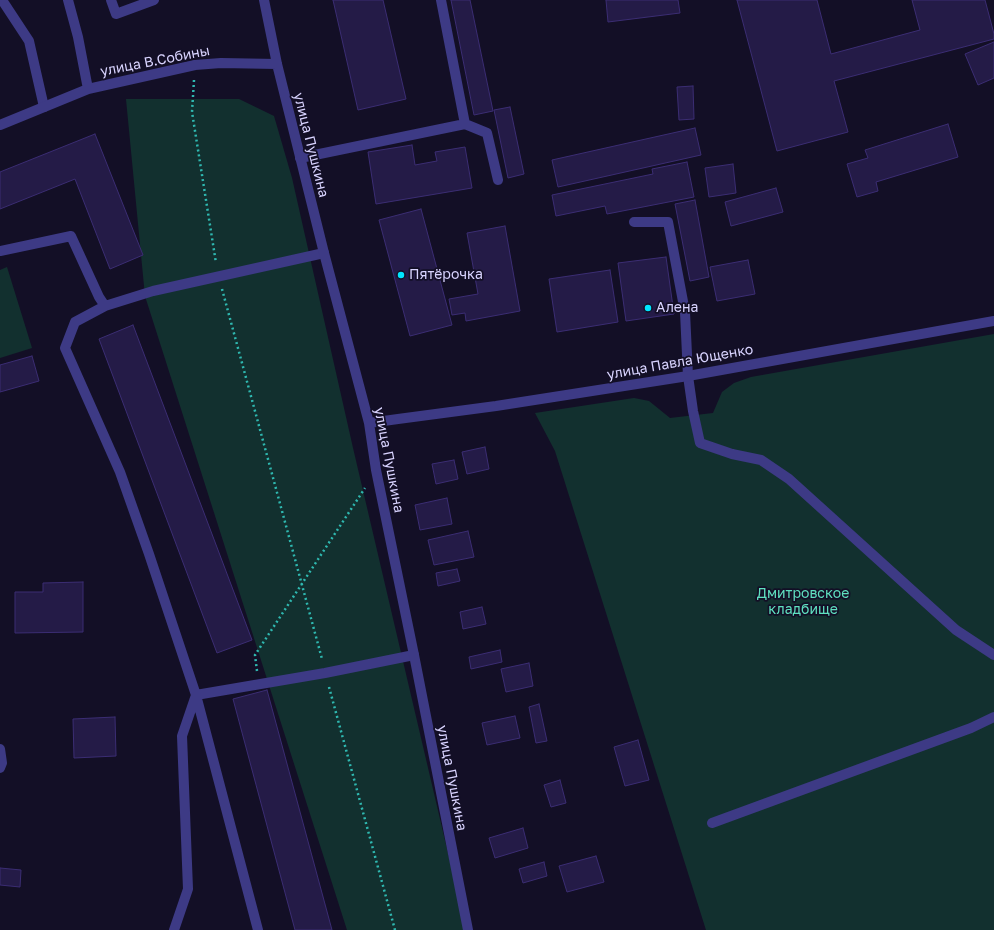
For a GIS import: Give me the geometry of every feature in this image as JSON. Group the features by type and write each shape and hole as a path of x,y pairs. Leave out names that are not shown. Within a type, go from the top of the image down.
{"street":[{"path":"2,0 29,41 44,107"},
{"path":"68,0 78,37 88,88"},
{"path":"111,0 116,14 154,0"},
{"name":"улица Пушкина","path":"264,0 277,64 300,158 369,423 376,470 468,930"},
{"path":"441,0 466,124"},
{"name":"улица В.Собины","path":"0,125 88,88 195,65 221,63 277,64"},
{"path":"300,158 466,124 487,133 498,180"},
{"path":"634,222 668,222 685,312 688,376 693,411 700,443 732,454 761,460 789,478 956,630 994,655"},
{"path":"0,251 71,236 99,297 105,306"},
{"path":"258,930 196,695 120,472 65,348 76,322 105,306 153,291 324,253"},
{"name":"улица Павла Ющенко","path":"369,423 496,406 688,376 994,321"},
{"path":"196,695 414,655"},
{"path":"174,930 188,889 182,736 196,695"},
{"path":"712,823 971,728 994,717"},
{"path":"0,749 2,762 0,768"}],"path":[{"path":"195,65 192,112 218,277 395,930"},
{"path":"258,684 255,655 376,470"}],"green space":[{"path":"126,99 239,99 274,116 292,178 353,448 466,930 347,930 145,296"},
{"path":"7,267 32,348 0,358 0,270"},
{"name":"Дмитровское кладбище","path":"994,334 994,930 706,930 555,451 535,413 634,398 649,401 670,418 713,413 722,392 734,383 751,377"}],"building":[{"path":"333,0 383,0 406,99 358,110"},
{"path":"451,0 470,0 493,111 474,115"},
{"path":"606,0 678,0 680,13 608,22"},
{"path":"737,0 817,0 831,54 920,30 912,0 985,0 994,39 834,81 848,132 777,151"},
{"path":"994,42 994,78 978,85 965,54"},
{"path":"693,86 694,119 679,120 677,87"},
{"path":"510,107 524,174 508,178 494,110"},
{"path":"948,124 958,157 876,182 878,191 857,197 847,164 868,158 865,150"},
{"path":"695,128 701,155 558,187 552,160"},
{"path":"95,134 143,255 110,269 75,179 0,209 0,172"},
{"path":"412,145 415,165 437,161 435,152 465,147 472,188 376,204 368,152"},
{"path":"687,162 694,197 607,214 605,206 556,216 552,195 653,174 652,169"},
{"path":"733,164 736,193 709,197 705,168"},
{"path":"776,188 783,212 731,226 725,202"},
{"path":"695,200 709,277 690,281 675,204"},
{"path":"421,209 452,325 410,336 379,220"},
{"path":"505,226 520,311 466,321 465,313 452,315 449,299 478,294 467,233"},
{"path":"666,257 674,314 626,321 618,263"},
{"path":"748,260 755,294 717,301 710,267"},
{"path":"610,270 618,322 557,332 549,279"},
{"path":"133,325 252,640 217,653 99,339"},
{"path":"32,356 39,381 0,392 0,365"},
{"path":"485,447 489,469 467,474 462,452"},
{"path":"454,460 458,479 436,484 432,464"},
{"path":"447,498 452,524 420,530 415,505"},
{"path":"468,531 474,557 434,565 428,540"},
{"path":"457,569 460,581 438,586 436,573"},
{"path":"83,582 83,632 15,633 15,592 43,592 43,583"},
{"path":"482,607 486,624 463,629 460,612"},
{"path":"500,650 502,662 471,669 469,657"},
{"path":"529,663 533,686 506,692 501,669"},
{"path":"267,690 332,930 295,930 233,699"},
{"path":"539,704 547,741 536,743 529,707"},
{"path":"515,716 520,738 487,745 482,723"},
{"path":"115,717 116,756 74,758 73,719"},
{"path":"638,740 649,780 625,786 614,747"},
{"path":"560,780 566,803 551,807 544,785"},
{"path":"523,828 528,848 495,858 489,838"},
{"path":"596,856 604,882 567,892 559,866"},
{"path":"544,862 547,876 523,883 519,869"},
{"path":"0,868 21,870 20,887 0,885"}],"place":[{"name":"Пятёрочка","path":"401,275"},
{"name":"Алена","path":"648,308"}]}
